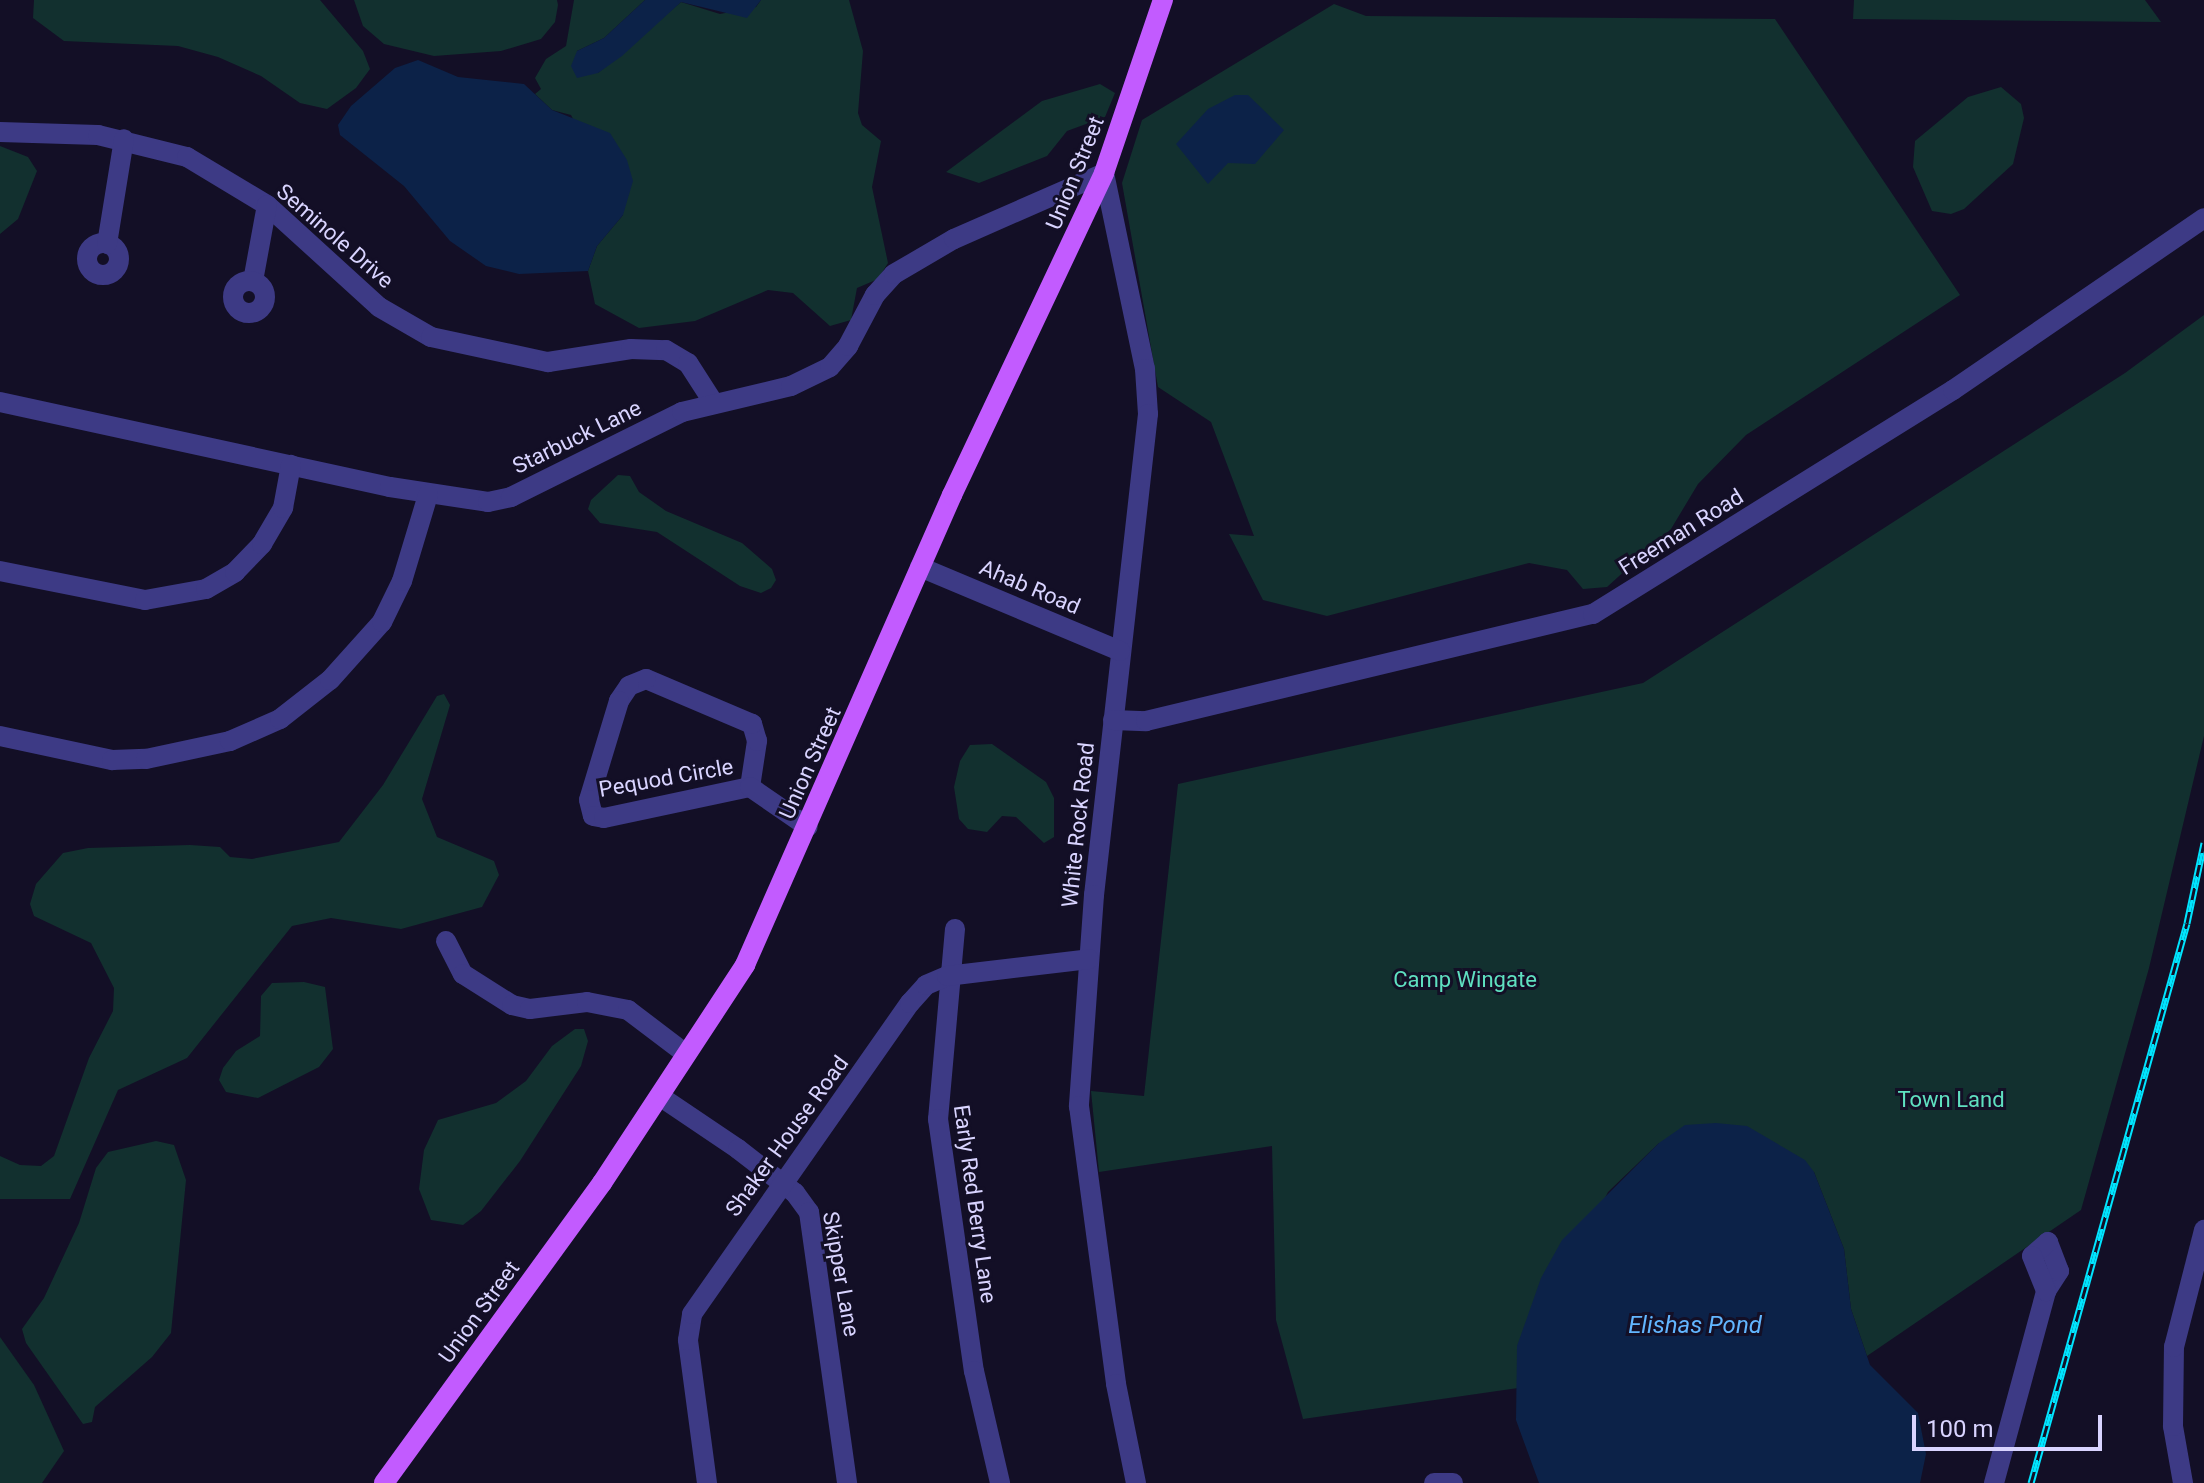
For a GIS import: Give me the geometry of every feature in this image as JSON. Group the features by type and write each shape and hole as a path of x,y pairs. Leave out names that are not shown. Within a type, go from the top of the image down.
{"main road":[{"name":"Union Street","path":"384,1483 661,1097 745,965 920,567 1104,173 1163,0"}],"street":[{"name":"Seminole Drive","path":"0,132 124,139 187,157 267,205 371,301 431,337 548,362 631,349 666,350 688,363 713,402"},
{"path":"107,244 124,139"},
{"name":"Starbuck Lane","path":"0,402 428,495 488,502 511,497 636,433 713,402 791,386 830,367 894,274 954,239 1104,173"},
{"name":"White Rock Road","path":"1104,173 1148,402 1089,959 1079,1106 1116,1384 1136,1483"},
{"path":"253,281 267,205"},
{"name":"Freeman Road","path":"1113,720 1162,718 1593,614 1953,390 2204,218"},
{"path":"0,571 145,600 206,589 235,572 262,544 283,508 291,465"},
{"path":"0,736 112,760 146,759 230,741 280,719 330,680 382,622 402,581 428,495"},
{"name":"Ahab Road","path":"920,567 1120,651"},
{"name":"Pequod Circle","path":"750,787 757,741 752,724 646,679 629,686 619,701 589,800 593,816 604,818 750,787 808,827"},
{"name":"Early Red Berry Lane","path":"955,929 947,976 938,1119 974,1371 1000,1483"},
{"path":"446,941 463,974 512,1005 530,1009 587,1002 628,1010 686,1054"},
{"name":"Shaker House Road","path":"707,1483 689,1322 782,1183 917,994 947,976 1089,959"},
{"name":"Skipper Lane","path":"661,1097 803,1201 813,1226 847,1483"},
{"path":"2183,1483 2173,1426 2174,1347 2204,1230"},
{"path":"1994,1483 2046,1291"}],"green space":[{"path":"34,0 320,0 363,51 370,69 356,88 327,109 300,103 261,76 218,57 178,46 64,41 33,18"},
{"path":"354,0 557,0 558,5 555,22 541,39 501,51 434,56 384,44 363,26"},
{"path":"574,0 645,0 604,38 577,51 598,73 681,2 720,14 756,7 761,0 849,0 863,51 858,113 862,125 881,141 872,187 888,263 878,279 857,288 851,320 830,326 793,293 768,290 695,321 639,328 595,304 588,271 597,246 623,215 571,115 552,110 535,94 541,89 535,78 546,59 566,46"},
{"path":"1854,0 2145,0 2161,22 1853,19"},
{"path":"1334,4 1366,16 1775,19 1960,295 1746,435 1698,484 1671,529 1607,587 1583,589 1567,570 1529,563 1327,616 1263,600 1229,534 1254,536 1211,422 1158,387 1122,183 1142,120"},
{"path":"1100,84 1115,93 1105,117 1067,131 1047,156 979,183 946,172 1042,101"},
{"path":"2001,87 2021,104 2024,118 2013,164 1964,209 1951,214 1932,211 1913,167 1915,141 1968,97"},
{"path":"0,146 28,157 37,171 18,219 0,234"},
{"name":"Camp Wingate","path":"2204,315 2204,736 2149,968 2081,1210 1867,1356 1851,1309 1844,1249 1814,1172 1659,1143 1608,1192 1519,1370 1518,1388 1303,1419 1276,1320 1272,1146 1099,1172 1091,1091 1144,1096 1178,784 1643,683 2125,373"},
{"path":"618,475 630,476 639,492 666,511 742,543 772,569 776,580 771,588 761,593 740,586 657,532 600,523 588,509 591,500"},
{"path":"444,694 450,705 422,799 437,837 494,861 499,875 482,907 401,929 331,918 292,926 187,1058 118,1090 70,1199 0,1199 0,1156 20,1165 41,1166 54,1156 89,1058 113,1011 114,988 91,943 34,916 30,904 36,884 63,853 88,848 190,845 220,847 230,857 252,859 339,842 383,785 437,696"},
{"path":"992,744 1046,782 1054,798 1054,837 1044,843 1016,817 1002,816 987,832 968,829 959,819 954,787 960,761 970,745"},
{"path":"304,982 325,987 333,1049 319,1067 258,1098 226,1092 219,1080 223,1068 236,1051 260,1036 261,996 272,983"},
{"path":"575,1029 584,1029 588,1041 581,1066 520,1161 481,1211 463,1225 431,1220 419,1189 424,1150 438,1120 496,1103 526,1081 552,1046"},
{"path":"156,1141 174,1145 186,1180 171,1333 152,1357 95,1407 92,1422 83,1424 26,1343 22,1329 44,1298 79,1223 96,1168 108,1152"},
{"path":"0,1337 34,1385 64,1451 42,1483 0,1483"}],"water":[{"path":"645,0 761,0 747,18 681,2 622,56 598,73 577,78 571,66 577,51 604,38"},
{"path":"418,60 458,77 524,84 552,110 610,133 627,160 633,181 623,215 597,246 588,271 519,274 486,266 450,241 404,186 340,135 338,125 351,106 395,68"},
{"path":"1235,95 1248,95 1284,130 1255,164 1228,163 1208,184 1176,144 1208,109"},
{"name":"Elishas Pond","path":"1716,1123 1747,1126 1805,1160 1814,1172 1844,1249 1851,1309 1870,1365 1918,1413 1926,1454 1920,1483 1539,1483 1516,1420 1517,1346 1541,1278 1562,1240 1659,1143 1685,1125"}],"railway":[{"path":"2031,1483 2187,923 2204,843"}],"park label":[{"name":"Town Land","path":"1951,1100"}]}
